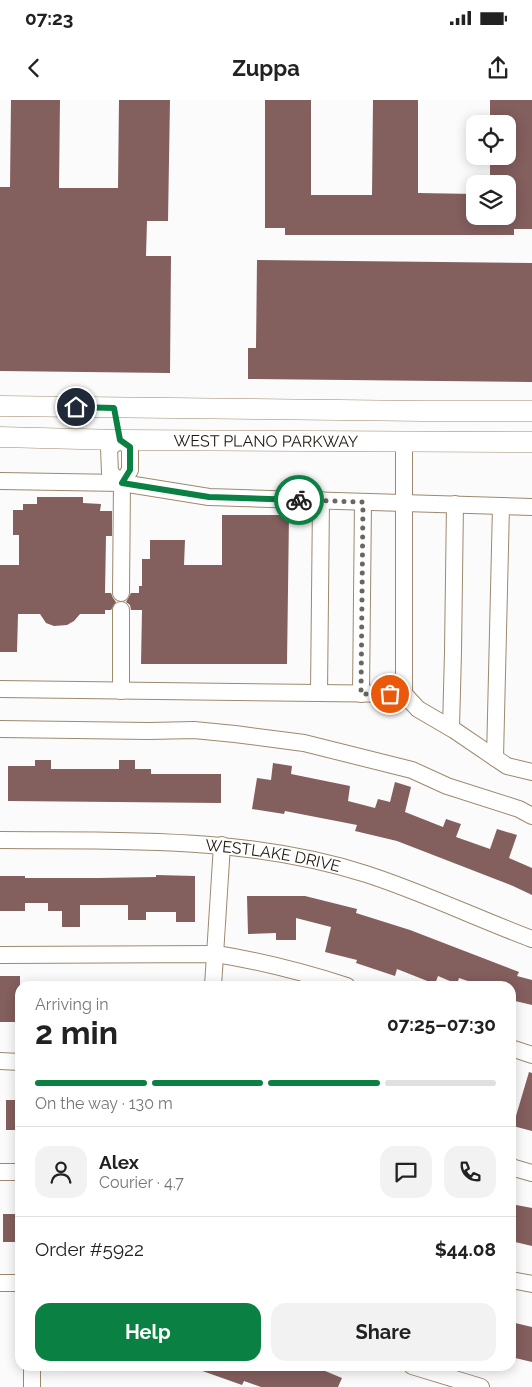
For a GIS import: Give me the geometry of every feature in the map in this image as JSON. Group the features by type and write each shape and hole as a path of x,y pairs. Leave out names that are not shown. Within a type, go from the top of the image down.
{"main road":[{"name":"WEST PLANO PARKWAY","path":"0,406 532,411"},
{"path":"114,408 120,440"},
{"name":"WEST PLANO PARKWAY","path":"0,437 120,440 532,442"}],"street":[{"path":"120,440 130,447 130,470 122,483 121,593"},
{"path":"404,441 404,694 418,709 451,728 506,766 532,772"},
{"path":"0,481 122,483 209,497 532,507"},
{"path":"319,693 321,500"},
{"path":"361,694 363,502"},
{"path":"451,728 455,504"},
{"path":"495,758 501,506"},
{"path":"121,610 121,691"},
{"path":"0,689 404,694"},
{"path":"0,729 194,730 304,743 412,770 447,786 519,809 532,816"},
{"name":"WESTLAKE DRIVE","path":"0,840 182,842 222,845 293,856 365,874 463,910 532,939"},
{"path":"213,981 222,845"},
{"path":"0,954 216,954 250,959 330,981"},
{"path":"516,1050 532,1055"},
{"path":"0,1061 15,1062"},
{"path":"516,1168 532,1173"},
{"path":"0,1172 15,1172"},
{"path":"516,1281 532,1284"},
{"path":"0,1283 15,1283"},
{"path":"32,1371 32,1387"},
{"path":"428,1371 481,1387"}],"building":[{"path":"11,100 60,100 59,188 118,188 119,100 170,100 168,221 147,221 146,256 171,256 170,373 0,371 0,187 10,187"},
{"path":"265,100 311,100 311,195 372,195 373,100 418,100 418,193 466,194 466,225 516,225 516,175 490,175 490,165 516,165 516,115 490,115 490,100 532,100 532,229 514,229 514,235 285,235 285,228 265,228"},
{"path":"257,260 532,263 532,382 248,379 248,348 256,348"},
{"path":"37,497 83,497 83,503 101,504 100,511 112,511 112,536 106,536 105,593 111,593 116,602 111,610 105,610 105,614 80,614 67,625 54,626 46,623 40,614 18,614 17,652 0,652 0,565 19,565 19,535 13,535 13,510 23,510 23,504 37,504"},
{"path":"222,515 289,515 287,664 141,664 142,610 131,610 130,605 126,602 131,593 139,593 139,586 142,586 142,559 150,559 150,540 185,540 184,565 222,565"},
{"path":"35,760 51,760 51,769 119,769 119,760 135,760 135,769 151,769 151,774 221,774 221,803 8,801 8,766 35,766"},
{"path":"273,763 292,766 291,774 350,786 348,801 375,808 378,799 390,802 395,782 411,787 405,812 443,827 446,819 461,824 456,837 490,849 497,829 517,835 509,858 532,868 532,895 397,841 355,831 357,825 285,811 284,814 252,809 257,778 271,780"},
{"path":"156,875 195,876 195,922 176,922 176,912 146,912 146,920 128,920 128,905 80,905 80,927 62,927 62,911 48,911 48,903 25,903 25,911 0,911 0,876 99,878 156,877"},
{"path":"247,896 305,896 357,909 356,913 410,930 519,972 517,976 532,980 532,1005 516,1001 516,981 468,981 459,978 458,981 450,981 438,976 436,981 427,981 397,969 395,976 356,963 357,960 325,952 331,927 296,918 296,940 276,940 276,933 248,934"},
{"path":"0,976 20,976 20,981 15,981 15,1022 0,1022"},
{"path":"529,1072 532,1073 532,1131 516,1127 516,1116"},
{"path":"6,1100 15,1100 15,1130 6,1130"},
{"path":"516,1205 532,1208 532,1246 516,1242"},
{"path":"3,1214 15,1214 15,1242 3,1242"},
{"path":"516,1323 532,1327 532,1362 516,1358"},
{"path":"202,1371 325,1371 342,1378 338,1387 261,1387 244,1381 242,1385"}],"way so far":[{"path":"299,500 363,502 361,694 390,694"}],"route":[{"path":"76,407 114,408 120,440 130,447 130,470 122,483 209,497 299,500"}]}
